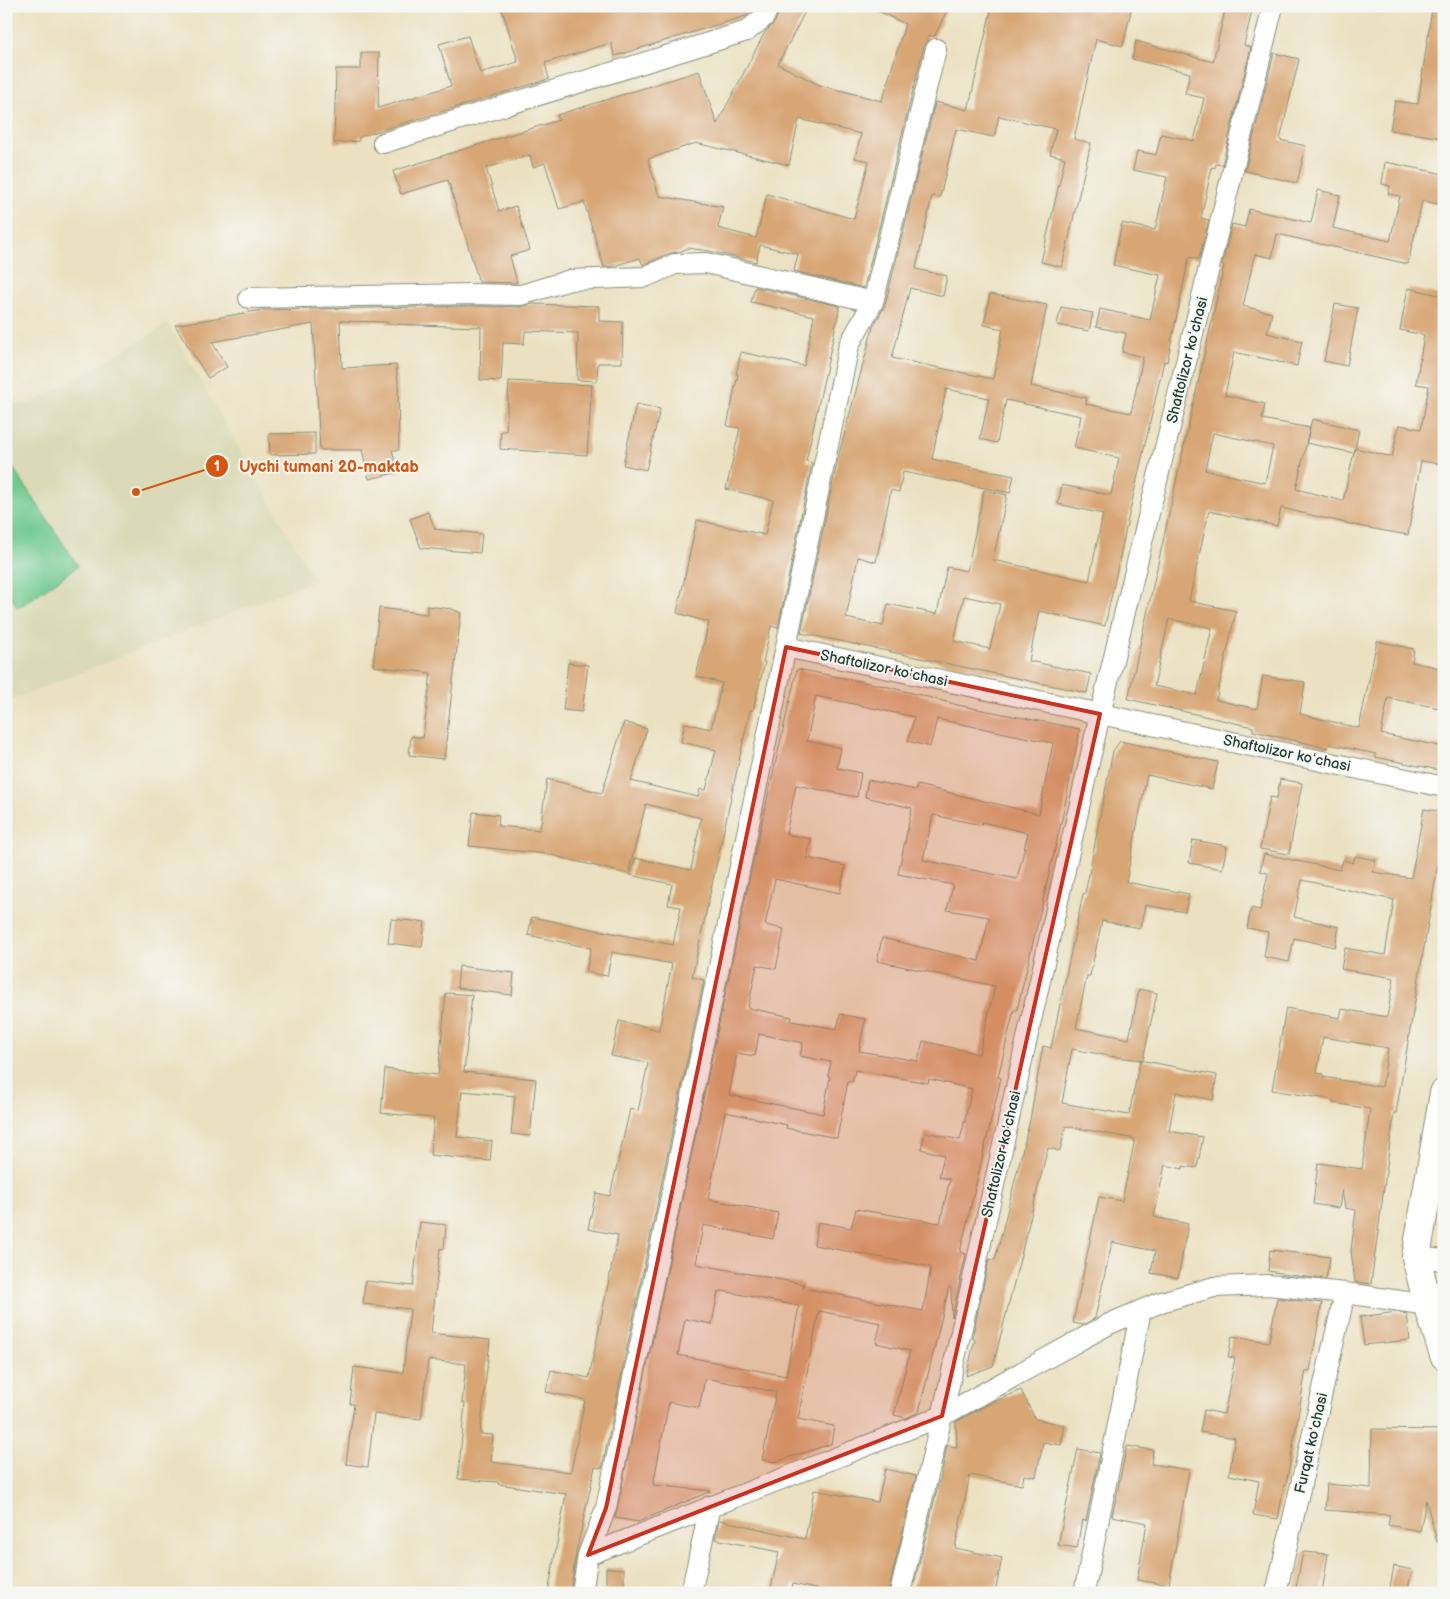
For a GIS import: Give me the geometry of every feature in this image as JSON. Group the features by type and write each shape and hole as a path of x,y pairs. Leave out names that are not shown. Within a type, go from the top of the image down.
{"main road":[{"path":"1444,1093 1416,1257 1428,1305 1444,1355"}],"street":[{"path":"383,143 747,31 764,17 769,6"},
{"name":"Shaftolizor koʻchasi","path":"900,1593 942,1416 1100,714 1273,6"},
{"path":"582,1593 588,1555 606,1508 849,345 873,302 936,49"},
{"path":"249,298 473,294 520,295 570,280 645,277 675,264 706,263 873,302"},
{"name":"Shaftolizor koʻchasi","path":"786,647 1444,787"},
{"path":"1416,1257 1444,1260"},
{"path":"588,1555 942,1416 1109,1324 1161,1302 1214,1287 1268,1285 1346,1293 1428,1305"},
{"name":"Furqat koʻchasi","path":"1276,1593 1346,1293"},
{"path":"1084,1593 1141,1310"},
{"path":"691,1593 710,1506"}],"highlighted area":[{"path":"786,647 1100,714 942,1416 588,1555 606,1508"}],"shaded area":[{"path":"168,324 315,580 6,702 6,404 31,404"}],"green space":[{"path":"9,462 78,566 18,608 6,589 6,464"}],"building":[{"path":"501,6 756,6 746,16 615,56 611,43 545,63 549,79 359,137 359,141 334,143 336,69 361,69 361,53 379,53 378,108 451,86 439,44 468,36 480,73 518,62"},
{"path":"781,6 808,6 778,64 819,85 882,101 905,24 868,6 949,6 934,37 929,35 924,46 864,288 794,271 798,254 760,245 756,262 688,248 670,253 643,265 640,258 604,267 584,202 559,209 545,163 533,167 530,155 486,168 499,211 516,206 530,250 510,256 517,283 479,282 448,180 401,194 393,171 559,120 557,115 699,71 717,124 765,32 775,22","holes":["799,119 861,134 855,158 869,161 854,219 767,194 756,238 718,228 723,207 659,196 648,159 696,143 789,165"]},
{"path":"992,6 1132,6 1123,46 1096,39 1074,139 1091,143 1062,267 1041,262 1065,158 1050,154 1056,129 999,116 994,137 956,129 940,197 932,196 916,269 947,276 943,296 910,288 892,358 993,379 1003,329 984,325 990,294 1047,305 1031,386 1087,398 1086,404 1131,413 1143,357 1122,352 1126,333 1096,327 1100,309 1150,320 1160,275 1113,265 1122,223 1155,230 1167,177 1133,170 1137,151 1156,155 1161,134 1194,141 1204,98 1185,94 1190,73 1132,59 1136,41 1213,62 1226,6 1253,6 1244,45 1251,47 1222,165 1216,164 1215,168 1212,167 1201,218 1209,220 1199,259 1189,257 1167,362 1164,361 1105,626 1039,611 1029,661 1091,674 1087,693 801,633 838,458 873,327 885,305 935,102 968,110","holes":["946,389 989,398 980,439 997,443 1006,400 1081,416 1074,448 1119,458 1111,495 1062,485 1058,504 1103,514 1089,581 993,560 1007,495 984,490 967,571 947,567 937,614 888,604 883,626 846,618 858,557 876,562 891,490 899,492 903,472 1010,493 1014,476 932,459","964,596 1000,604 990,649 954,641"]},
{"path":"1432,8 1444,9 1444,138 1390,130 1395,101 1418,104"},
{"path":"1274,53 1299,59 1280,140 1306,146 1297,183 1245,171"},
{"path":"1385,162 1444,174 1444,205 1422,201 1408,264 1277,234 1272,258 1255,254 1243,306 1272,313 1267,333 1302,341 1297,366 1234,352 1225,395 1265,404 1262,419 1310,428 1296,489 1343,501 1355,448 1392,457 1399,425 1421,429 1429,386 1416,384 1424,335 1400,330 1408,288 1444,296 1444,465 1421,461 1408,535 1363,527 1281,508 1277,526 1209,511 1189,601 1236,611 1216,700 1257,709 1263,676 1305,682 1300,714 1359,728 1377,641 1414,649 1412,662 1444,669 1444,709 1388,698 1381,734 1444,747 1444,771 1375,757 1376,754 1329,744 1328,748 1253,731 1253,727 1128,699 1232,224 1245,227 1249,209 1311,223 1318,190 1340,195 1333,228 1390,241 1400,196 1388,194 1390,186 1382,184","holes":["1213,433 1273,446 1265,483 1205,470","1169,619 1212,628 1197,695 1154,686"]},
{"path":"755,287 840,306 806,461 812,463 778,628 771,626 763,662 765,662 753,710 750,710 692,977 704,980 602,1468 595,1467 576,1553 570,1593 548,1593 566,1494 498,1484 498,1482 458,1479 465,1403 462,1403 466,1364 428,1360 421,1419 374,1414 368,1467 346,1464 354,1404 350,1404 354,1367 403,1373 410,1309 363,1304 365,1281 413,1286 420,1222 446,1225 444,1249 440,1248 431,1333 490,1340 480,1434 493,1435 491,1462 571,1472 585,1400 546,1392 551,1370 589,1378 618,1235 588,1229 596,1193 610,1196 630,1109 638,1111 648,1063 611,1056 619,1021 659,1030 672,964 612,952 607,976 586,972 591,948 528,935 532,917 673,945 681,907 668,905 672,884 630,875 635,858 691,870 701,818 646,804 628,874 547,854 469,846 473,812 499,815 498,826 540,830 547,779 602,793 624,722 647,729 631,781 698,797 700,789 706,790 716,750 681,742 685,723 711,729 722,683 696,676 709,622 677,613 697,520 765,535 773,500 726,489 740,428 727,426 738,374 736,374 741,352 804,366 814,316 751,302"},
{"path":"532,304 599,306 599,321 623,322 622,363 598,363 597,381 577,380 578,333 525,331 524,344 503,343 501,381 480,380 481,327 340,321 342,368 396,365 399,450 392,450 398,472 369,479 362,450 320,450 313,324 212,342 227,367 208,378 175,325 261,310 473,306 521,307"},
{"path":"1335,304 1358,308 1347,366 1324,361"},
{"path":"1061,307 1093,313 1089,331 1057,325"},
{"path":"509,381 592,385 587,455 500,449 501,431 506,431"},
{"path":"636,404 660,409 646,470 623,465"},
{"path":"1312,419 1359,430 1354,453 1306,443"},
{"path":"315,433 315,454 270,455 269,434"},
{"path":"428,512 435,529 482,534 480,553 421,548 410,519"},
{"path":"427,606 452,609 461,613 444,759 409,755 411,736 423,738 431,673 373,666 379,608 427,614"},
{"path":"568,663 588,665 582,712 563,710"},
{"path":"797,669 885,686 962,706 1080,729 1062,819 1017,1010 1014,1010 998,1077 1001,1078 960,1252 966,1254 952,1317 951,1287 949,1287 919,1412 906,1418 894,1415 910,1351 876,1343 881,1323 819,1311 798,1419 834,1426 831,1444 775,1462 762,1460 776,1392 705,1378 699,1408 669,1402 653,1485 711,1491 638,1522 615,1518 756,848","holes":["816,696 914,717 908,741 930,747 937,719 1053,743 1039,814 917,785 916,790 868,780 865,797 912,808 898,874 953,885 947,910 989,917 979,961 882,938 877,961 995,986 979,1054 923,1041 918,1061 859,1051 865,1019 840,1014 837,1029 791,1021 792,1017 748,1008 757,965 776,969 784,929 765,925 775,879 840,893 845,866 807,858 811,839 786,834 796,785 857,797 861,773 837,768 841,748 807,741","933,815 981,825 982,822 1028,833 1017,879 923,860","759,1034 803,1043 800,1056 831,1062 823,1114 729,1095 737,1053 755,1056","855,1070 928,1083 929,1079 972,1089 960,1140 925,1132 921,1149 944,1155 939,1177 950,1179 940,1223 856,1209 851,1228 818,1222 814,1245 931,1267 923,1311 803,1288 804,1284 696,1264 703,1225 773,1239 778,1213 708,1199 725,1112 787,1125 786,1128 837,1138 848,1081 853,1081","723,1291 799,1306 786,1376 678,1355 685,1319 712,1324 718,1292"]},
{"path":"1120,741 1218,762 1212,789 1147,775 1126,882 1189,894 1185,912 1145,905 1140,928 1102,921 1090,976 1087,976 1076,1028 1129,1039 1139,989 1157,993 1143,1060 1072,1049 1062,1103 1129,1115 1140,1060 1217,1075 1213,1100 1176,1092 1169,1131 1203,1137 1197,1168 1183,1166 1183,1169 1165,1165 1154,1217 1188,1224 1178,1278 1151,1273 1155,1251 1112,1242 1095,1318 1083,1325 1073,1323 1099,1197 1122,1201 1135,1139 1066,1126 1060,1151 1048,1148 993,1366 966,1376 975,1339 972,1338 989,1259 995,1260 1030,1120 1043,1046 1051,1048 1083,894 1085,894 1113,751"},
{"path":"1280,779 1302,783 1289,854 1260,849 1270,797 1277,798"},
{"path":"1424,809 1444,812 1444,829 1396,1113 1394,1113 1371,1284 1355,1282 1351,1251 1356,1210 1345,1208 1342,1190 1339,1208 1313,1204 1318,1163 1362,1169 1370,1109 1333,1103 1333,1100 1272,1090 1286,1008 1340,1018 1342,1009 1387,1017 1394,978 1341,969 1345,948 1385,955 1394,900 1302,880 1294,917 1339,927 1335,947 1294,938 1289,962 1264,957 1268,932 1247,928 1251,908 1260,910 1268,873 1260,871 1264,854 1340,870 1343,860 1353,863 1355,856 1376,860 1373,872 1411,878","holes":["1323,1037 1388,1048 1382,1087 1323,1077 1323,1074 1317,1073"]},
{"path":"1193,840 1227,846 1222,869 1189,863"},
{"path":"391,919 425,922 422,947 388,943"},
{"path":"459,966 514,973 512,995 457,988"},
{"path":"446,993 472,995 464,1072 536,1079 530,1136 511,1134 515,1096 462,1091 457,1137 492,1141 490,1161 430,1155 434,1118 381,1113 385,1069 438,1075"},
{"path":"1270,1250 1330,1257 1326,1279 1268,1271"},
{"path":"1277,1298 1322,1303 1310,1371 1306,1370 1286,1485 1284,1485 1278,1519 1253,1515 1259,1481 1229,1475 1235,1438 1200,1432 1204,1410 1224,1414 1235,1358 1228,1357 1232,1336 1269,1342"},
{"path":"1396,1312 1407,1314 1410,1340 1364,1345 1360,1317"},
{"path":"1021,1390 1035,1419 1065,1425 1061,1445 1043,1442 1036,1477 1024,1475 1022,1485 970,1475 955,1548 1002,1558 995,1593 970,1593 945,1588 944,1593 912,1593 947,1445 957,1447 956,1422 987,1405"},
{"path":"1372,1429 1444,1430 1443,1541 1437,1542 1426,1500 1420,1531 1388,1525 1390,1515 1325,1510 1327,1484 1371,1488"},
{"path":"1127,1446 1153,1450 1151,1464 1189,1470 1169,1585 1137,1580 1147,1523 1112,1516"},
{"path":"1078,1449 1100,1453 1086,1521 1082,1520 1077,1548 1058,1545"},
{"path":"885,1469 916,1476 888,1593 833,1593 793,1584 791,1593 770,1593 779,1552 715,1539 719,1520 805,1539 814,1490 878,1502"},
{"path":"1303,1552 1328,1554 1322,1593 1295,1593"},
{"path":"1394,1566 1412,1570 1407,1593 1389,1593"},
{"path":"606,1568 624,1569 624,1593 606,1593"}],"place":[{"name":"Uychi tumani 20-maktab","path":"136,492"}]}
